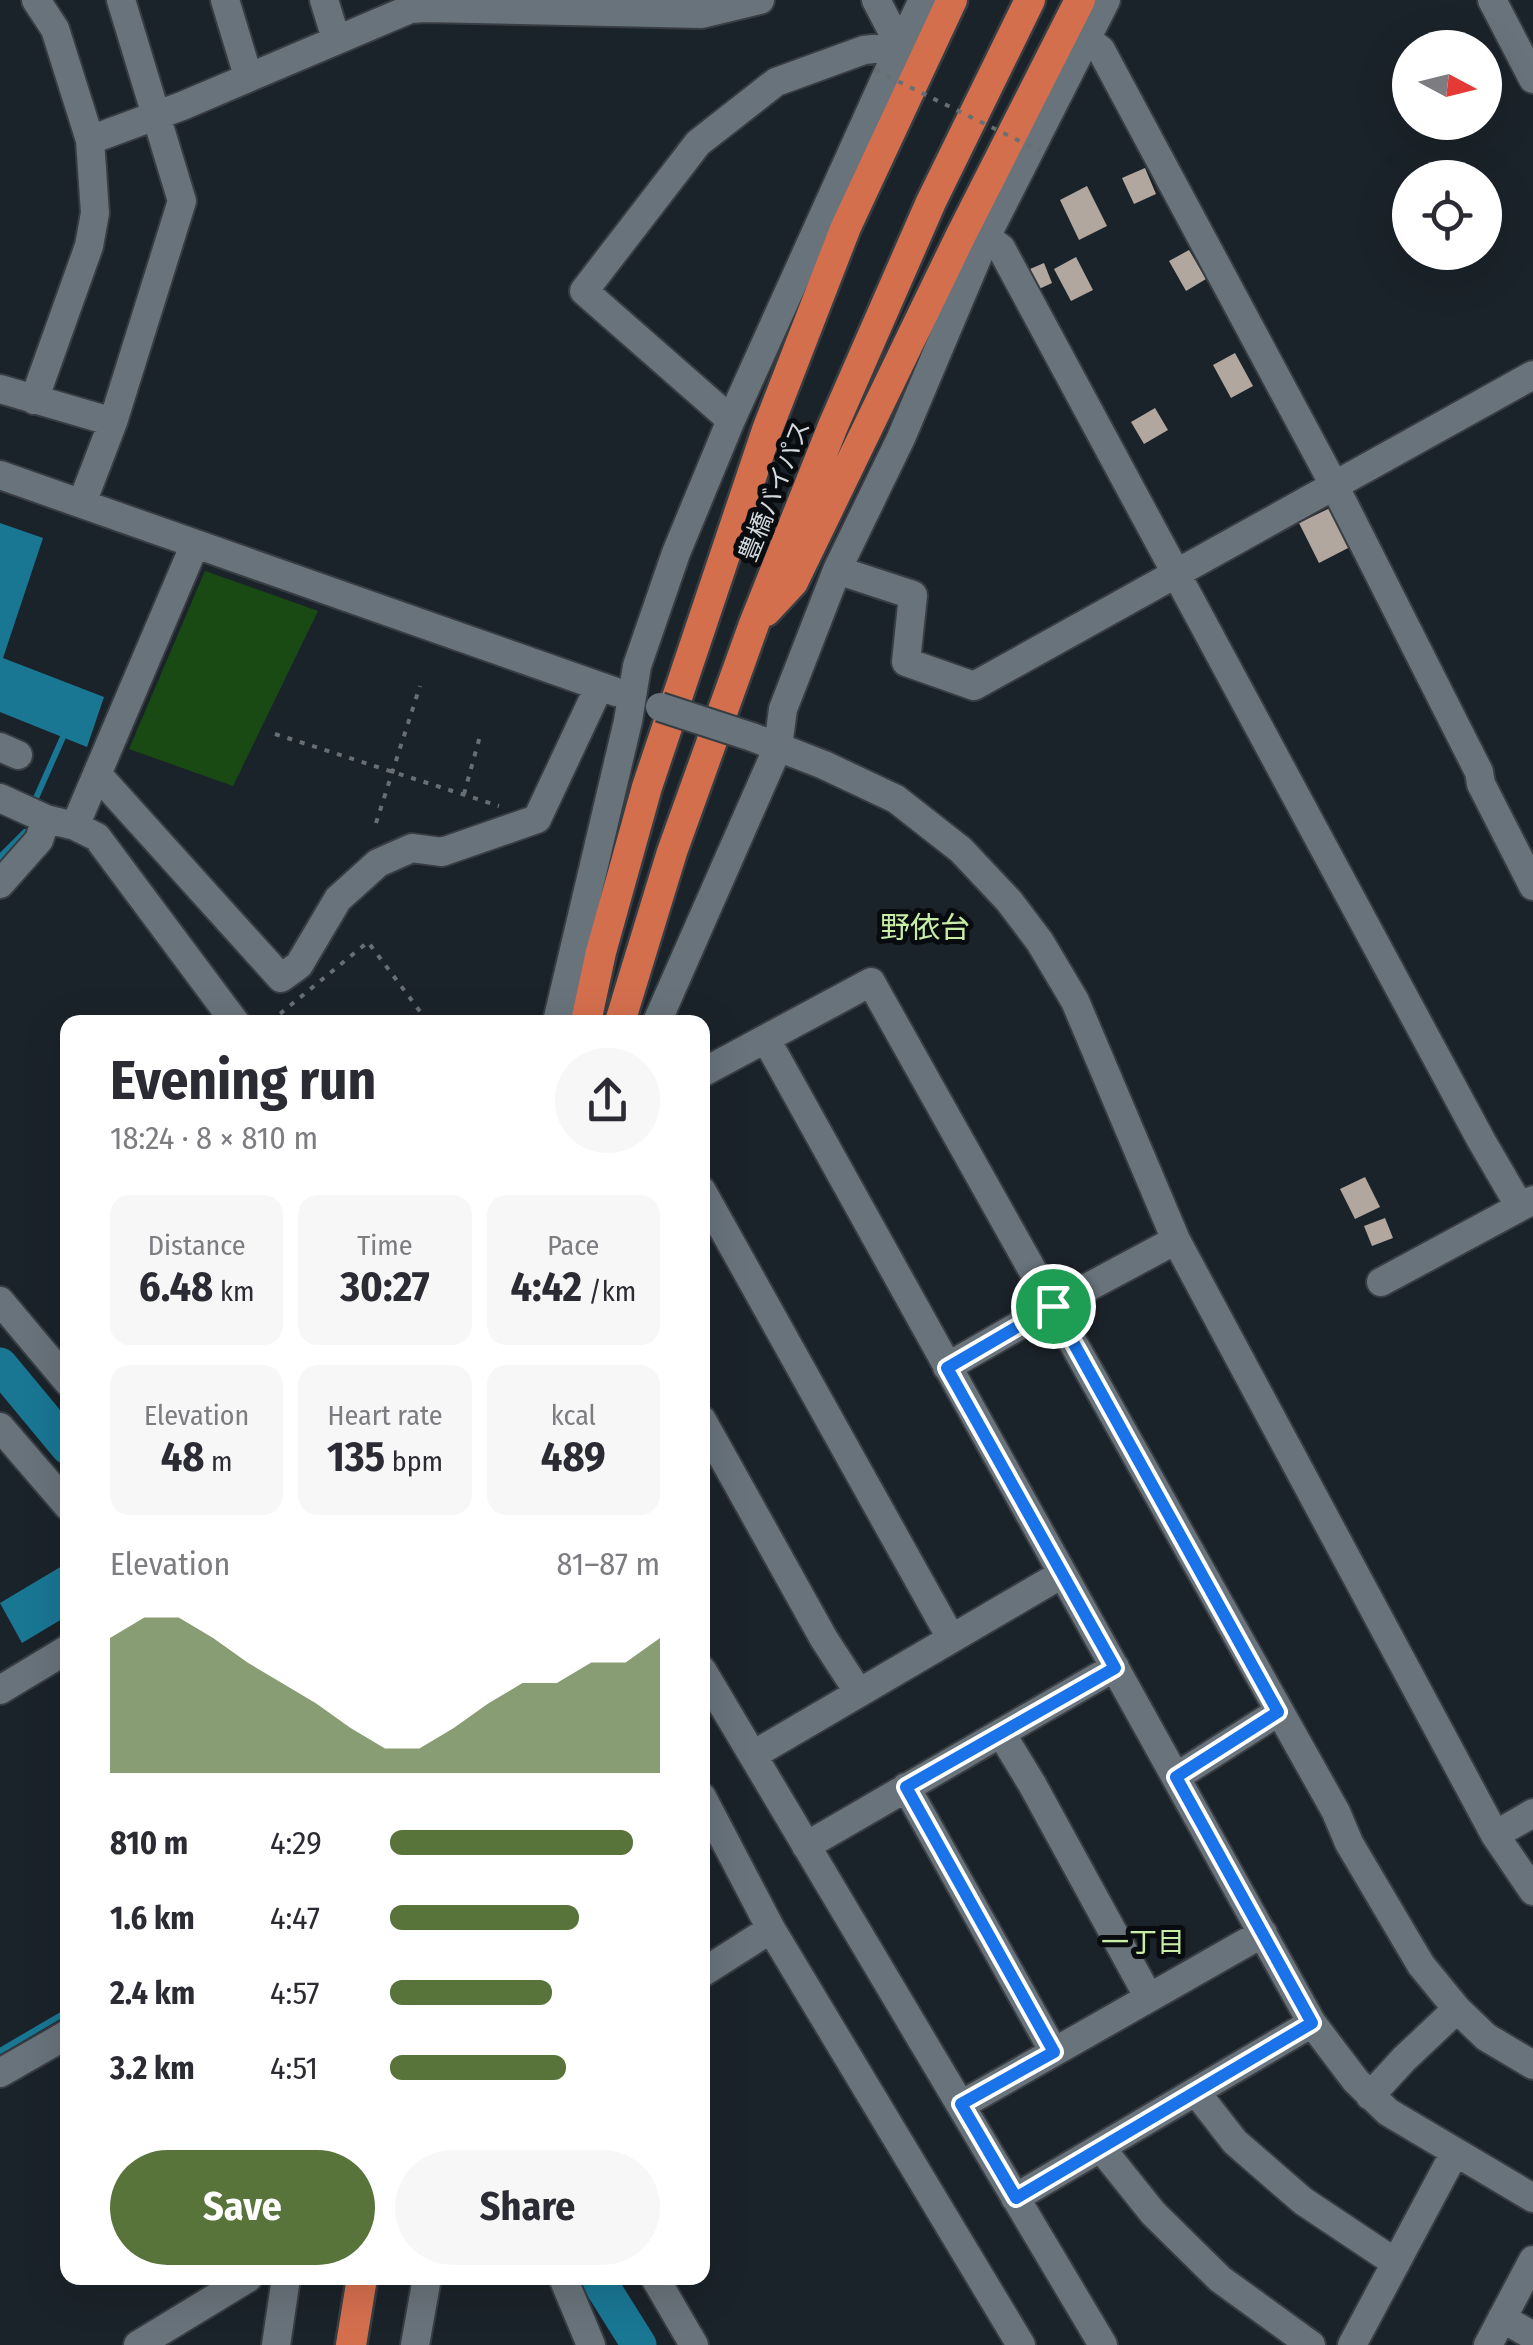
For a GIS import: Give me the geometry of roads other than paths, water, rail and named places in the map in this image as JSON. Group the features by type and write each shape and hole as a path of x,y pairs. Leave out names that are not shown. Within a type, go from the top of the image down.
{"highway":[{"path":"587,1015 600,952 647,787 767,430 846,228 952,0"},
{"name":"豊橋バイパス","path":"622,1015 672,852 754,624 833,426 931,202 1030,0"},
{"path":"754,624 794,582 960,237 1080,0"},
{"path":"351,2345 361,2285"}],"street":[{"path":"34,400 89,246 95,213 90,140 55,29 36,0"},
{"path":"82,502 113,422 182,200 121,0"},
{"path":"224,0 248,76"},
{"path":"324,0 336,39"},
{"path":"90,140 182,106 426,4 623,6 702,14 760,0"},
{"path":"876,0 900,46"},
{"path":"560,1015 633,698 637,666 676,553 731,420 924,0"},
{"path":"660,1015 765,742 783,709 837,570 901,438 986,237 1106,0"},
{"path":"1492,0 1533,79"},
{"path":"1086,38 1102,50 1334,485 1533,886"},
{"path":"731,420 584,291 698,143 776,82 864,50 900,46"},
{"path":"986,237 1002,248 1480,1140 1526,1203 1380,1282"},
{"path":"837,570 913,596 906,662 974,686 1533,375"},
{"path":"0,389 113,422"},
{"path":"0,475 765,742 896,798 961,850 1010,900 1076,1001 1176,1240 1495,1835 1533,1891"},
{"path":"74,826 196,544"},
{"path":"98,774 281,978 300,965 338,899 378,862 412,848 442,852 537,818 599,687"},
{"path":"0,798 96,837 230,1015"},
{"path":"0,884 39,840 46,819"},
{"path":"710,1069 870,982 1336,1812 1349,1843 1421,1965 1486,2037 1533,2066"},
{"path":"766,1039 1312,2023 1370,2096 1388,2112 1533,2198"},
{"path":"710,1205 951,1638"},
{"path":"947,1368 1176,1240"},
{"path":"0,1301 60,1372"},
{"path":"0,1427 60,1497"},
{"path":"710,1436 824,1640 859,1693"},
{"path":"753,1755 1062,1574"},
{"path":"0,1690 60,1653"},
{"path":"806,1846 1115,1668"},
{"path":"710,1683 1102,2345"},
{"path":"1176,1777 1278,1712"},
{"path":"1001,1733 1150,1998"},
{"path":"906,1787 1054,2052"},
{"path":"710,1812 771,1929 1021,2345"},
{"path":"1495,1835 1533,1814"},
{"path":"710,1969 771,1929"},
{"path":"961,2104 1263,1933"},
{"path":"1370,2096 1457,2009"},
{"path":"1016,2198 1312,2023"},
{"path":"0,2073 60,2039"},
{"path":"1196,2092 1236,2142 1290,2189 1396,2263"},
{"path":"1101,2148 1153,2213 1220,2279 1294,2341"},
{"path":"1352,2345 1455,2152"},
{"path":"1488,2345 1533,2260"},
{"path":"138,2345 237,2285"},
{"path":"276,2345 285,2285"},
{"path":"415,2345 426,2285"},
{"path":"566,2285 591,2345"},
{"path":"659,2285 694,2345"},
{"path":"1502,2318 1533,2336"}],"water":[{"path":"0,523 43,538 3,658 104,697 87,747 0,712"},
{"path":"60,1567 60,1620 22,1643 0,1603"}],"waterway":[{"path":"36,798 63,737"},
{"path":"0,857 25,832"},
{"path":"0,1365 60,1437"},
{"path":"0,2051 60,2016"},
{"path":"601,2285 639,2345"}],"district":[{"name":"野依台","path":"925,928"},
{"name":"一丁目","path":"1143,1942"}]}
